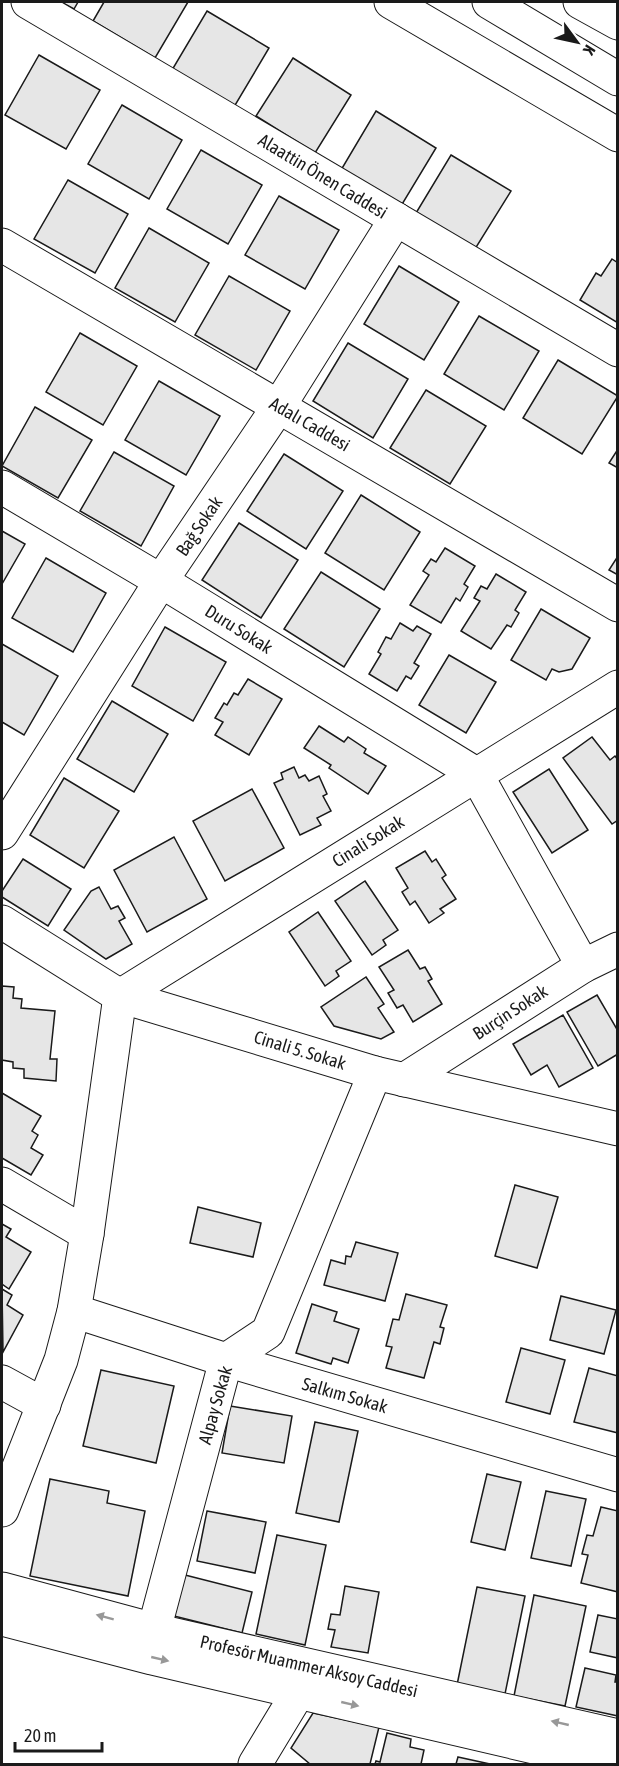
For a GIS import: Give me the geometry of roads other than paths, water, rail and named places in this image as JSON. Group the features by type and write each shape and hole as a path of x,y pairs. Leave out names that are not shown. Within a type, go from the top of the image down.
{"main road":[{"name":"Alaattin Önen Caddesi","path":"28,2 618,350"},
{"path":"390,2 618,135"},
{"path":"489,2 618,79"},
{"path":"580,2 618,23"},
{"name":"Bağ Sokak","path":"2,833 161,581 279,406 396,219"},
{"name":"Adalı Caddesi","path":"2,245 618,605"},
{"name":"Duru Sokak","path":"2,487 161,581 476,774"},
{"name":"Cinali Sokak","path":"120,996 618,687"},
{"path":"476,774 582,966"},
{"name":"Cinali 5. Sokak","path":"2,922 120,996 389,1077 618,1129"},
{"name":"Burçin Sokak","path":"389,1077 582,966 618,949"},
{"path":"2,1510 61,1360 74,1311 120,996"},
{"name":"Alpay Sokak","path":"154,1630 226,1360 268,1332 389,1077"},
{"path":"2,1184 87,1234"},
{"name":"Salkım Sokak","path":"74,1311 226,1360 618,1475"},
{"path":"2,1382 44,1405"},
{"name":"Profesör Muammer Aksoy Caddesi","path":"2,1589 154,1630 306,1680 607,1764"},
{"name":"Profesör Muammer Aksoy Caddesi","path":"2,1619 152,1658 306,1680 618,1736"},
{"path":"255,1764 306,1680"}]}
